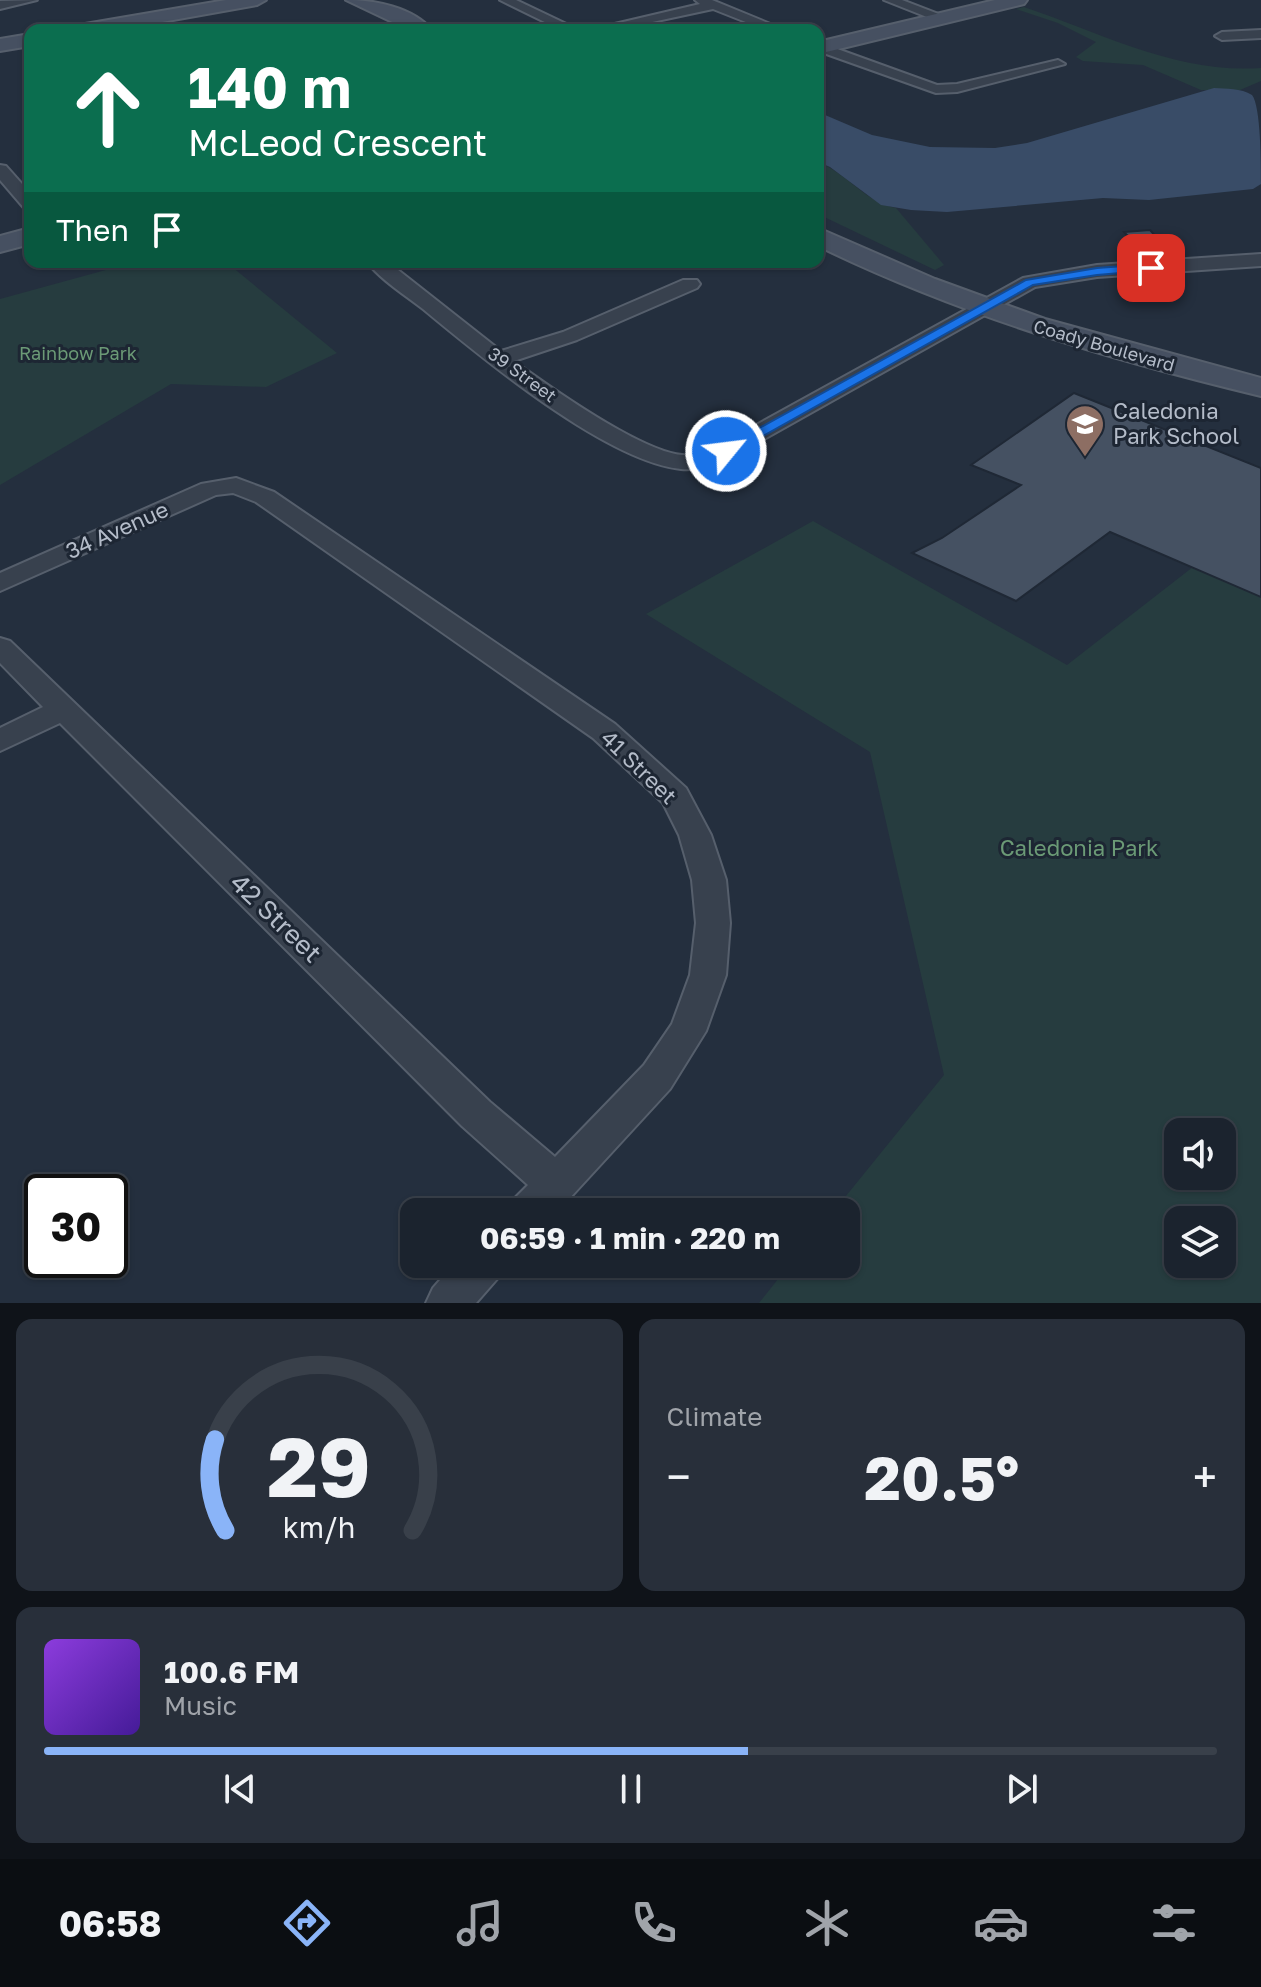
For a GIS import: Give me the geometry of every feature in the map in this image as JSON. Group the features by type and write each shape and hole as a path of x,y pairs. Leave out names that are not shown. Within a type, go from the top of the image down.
{"main road":[{"path":"119,24 257,0"},
{"path":"355,0 378,5 412,24"},
{"path":"824,46 1018,0"},
{"path":"0,45 24,41"},
{"path":"0,244 24,238"},
{"name":"Coady Boulevard","path":"824,239 904,278 983,309 1097,345 1261,387"}],"street":[{"path":"0,5 31,0"},
{"path":"506,0 559,24"},
{"path":"890,0 942,18"},
{"path":"621,24 708,3 762,24"},
{"path":"1222,36 1261,34"},
{"path":"824,49 936,89 957,88 1058,64"},
{"path":"0,170 24,197"},
{"path":"983,309 1030,282 1097,271 1261,260"},
{"name":"39 Street","path":"384,268 498,359 587,420 647,452 682,463 706,459 726,451 983,309"},
{"path":"498,359 570,336 690,284"},
{"name":"34 Avenue","path":"0,583 210,489 236,485"},
{"name":"41 Street","path":"236,485 265,497 604,731 675,796 695,835 709,880 713,923 708,975 688,1031 657,1077 544,1198"},
{"name":"42 Street","path":"0,647 476,1114 544,1198"},
{"path":"0,741 63,709"},
{"path":"448,1303 470,1278"}],"green space":[{"path":"1024,7 1170,58 1200,65 1261,68 1261,81 1240,90 1201,90 1143,65 1083,61 1076,57 1096,42 1058,23 1016,9"},
{"path":"824,165 875,200 896,208 944,265 935,270 824,217"},
{"name":"Rainbow Park","path":"113,268 233,268 337,353 266,387 171,384 0,485 0,299"},
{"name":"Caledonia Park","path":"1261,514 1261,1303 759,1303 779,1278 860,1278 860,1198 844,1198 944,1075 870,752 646,614 813,521 1067,665"}],"water":[{"path":"1214,88 1233,89 1252,95 1255,101 1260,136 1261,184 1253,189 1149,200 1103,198 947,212 911,210 881,205 824,164 824,115 872,135 930,147 995,148 1027,143"}],"building":[{"path":"1150,230 1169,251 1143,252 1124,232"},
{"path":"1074,393 1261,468 1261,597 1110,532 1016,601 912,553 942,538 1021,485 971,465"}],"place":[{"name":"Caledonia Park School","path":"1085,458"}],"route":[{"path":"726,451 1030,282 1097,271 1151,268"}]}
